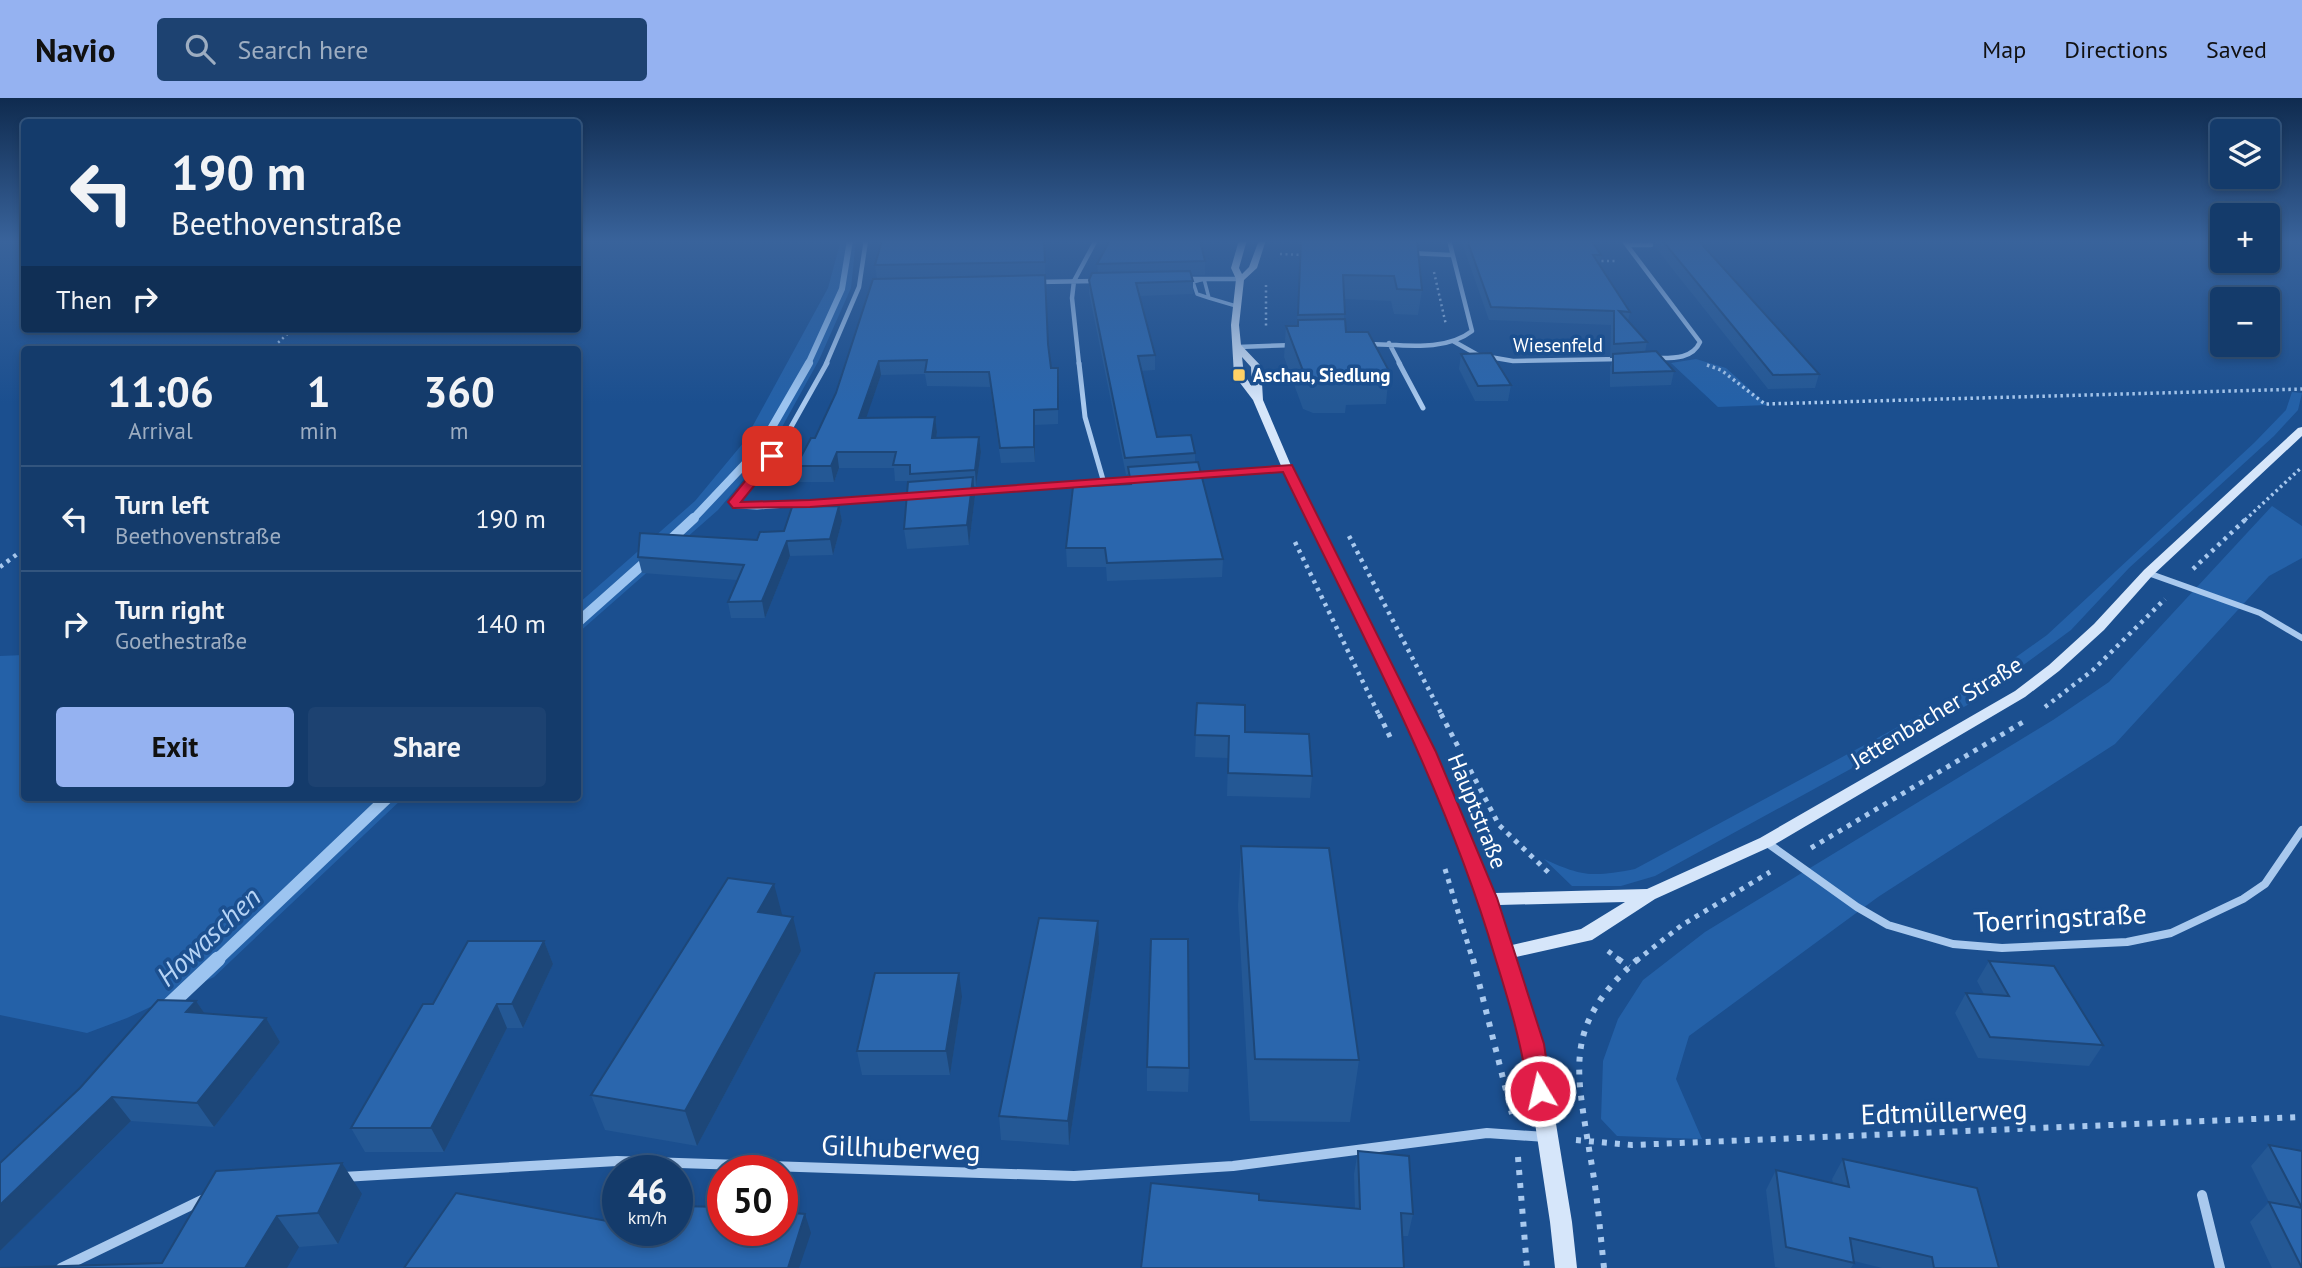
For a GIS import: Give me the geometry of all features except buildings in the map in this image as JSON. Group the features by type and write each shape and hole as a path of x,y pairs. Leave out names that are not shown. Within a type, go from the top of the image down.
{"main road":[{"name":"Hauptstraße","path":"1238,295 1236,359 1239,375 1258,401 1287,468 1428,752 1488,898 1533,1044 1566,1268"},
{"name":"Hauptstraße","path":"1238,346 1256,366 1258,401"},
{"name":"Jettenbacher Straße","path":"1506,953 1586,935 1649,895 1766,842 2020,694 2054,668 2099,627 2148,573 2302,430"},
{"name":"Jettenbacher Straße","path":"1488,898 1649,895"}],"street":[{"path":"856,295 828,362 782,443 734,502 737,506 757,507 923,495"},
{"path":"1072,295 1085,417 1104,483"},
{"path":"1362,344 1453,341 1467,337 1472,331 1462,295"},
{"path":"1647,358 1681,356 1699,348 1700,342 1665,295"},
{"name":"Wiesenfeld","path":"1453,341 1478,355 1513,361 1633,358"},
{"path":"1389,343 1423,408"},
{"path":"1238,346 1296,345"},
{"path":"1183,476 1287,468"},
{"path":"951,493 1143,480"},
{"path":"2148,573 2260,613 2302,638"},
{"name":"Toerringstraße","path":"1766,842 1857,907 1888,925 1953,944 2002,948 2127,942 2171,933 2243,899 2265,884 2302,830"},
{"name":"Gillhuberweg","path":"331,1178 617,1161 1073,1176 1233,1166 1487,1133 1547,1137"},
{"path":"61,1268 223,1189"},
{"path":"2202,1195 2220,1268"}],"lane":[{"path":"1198,295 1236,306"},
{"path":"1208,295 1209,299"}],"path":[{"path":"1265,295 1269,346"},
{"path":"1438,295 1446,332"},
{"path":"274,346 289,333"},
{"path":"1681,356 1721,370 1765,404 2302,389"},
{"path":"1344,527 1446,718 1499,825 1551,875 1564,895"},
{"path":"1293,538 1393,742"},
{"path":"0,567 21,551"},
{"path":"1441,857 1465,929 1496,1044 1516,1134 1527,1268"},
{"path":"1586,935 1629,967 1598,1000 1587,1023 1578,1057 1578,1091 1588,1141 1604,1268"},
{"name":"Edtmüllerweg","path":"1588,1141 1632,1145 2302,1117"}],"shaded area":[{"path":"824,295 848,295 819,360 771,447 718,510 581,630 581,601 695,501 744,442"},
{"path":"1696,359 1726,368 1767,405 1718,407 1671,363"},
{"path":"2292,392 2302,393 2298,410 2274,436 2129,568 2071,630 1973,702 1655,876 1621,886 1572,886 1544,859 1588,874 1635,869 1981,682 2047,635 2254,443 2286,410"},
{"path":"2272,506 2302,526 2302,558 2269,576 2115,744 1878,897 1689,1036 1676,1079 1702,1139 1617,1136 1601,1119 1603,1061 1618,1019 1643,980 1705,932 2053,720 2109,682"},
{"path":"21,655 21,801 400,801 214,977 127,1018 87,1033 0,1015 0,656"}],"waterway":[{"name":"Howaschen","path":"808,364 839,295"},
{"name":"Howaschen","path":"693,519 760,448 809,363"},
{"name":"Howaschen","path":"666,544 693,519"},
{"name":"Howaschen","path":"581,619 651,557"},
{"name":"Howaschen","path":"216,961 384,801"},
{"name":"Howaschen","path":"165,1009 218,959"}],"place":[{"name":"Aschau, Siedlung","path":"1239,375"}],"route":[{"path":"772,456 743,488 734,502 737,506 757,507 1287,468 1428,752 1488,898 1533,1044 1540,1091"}]}
